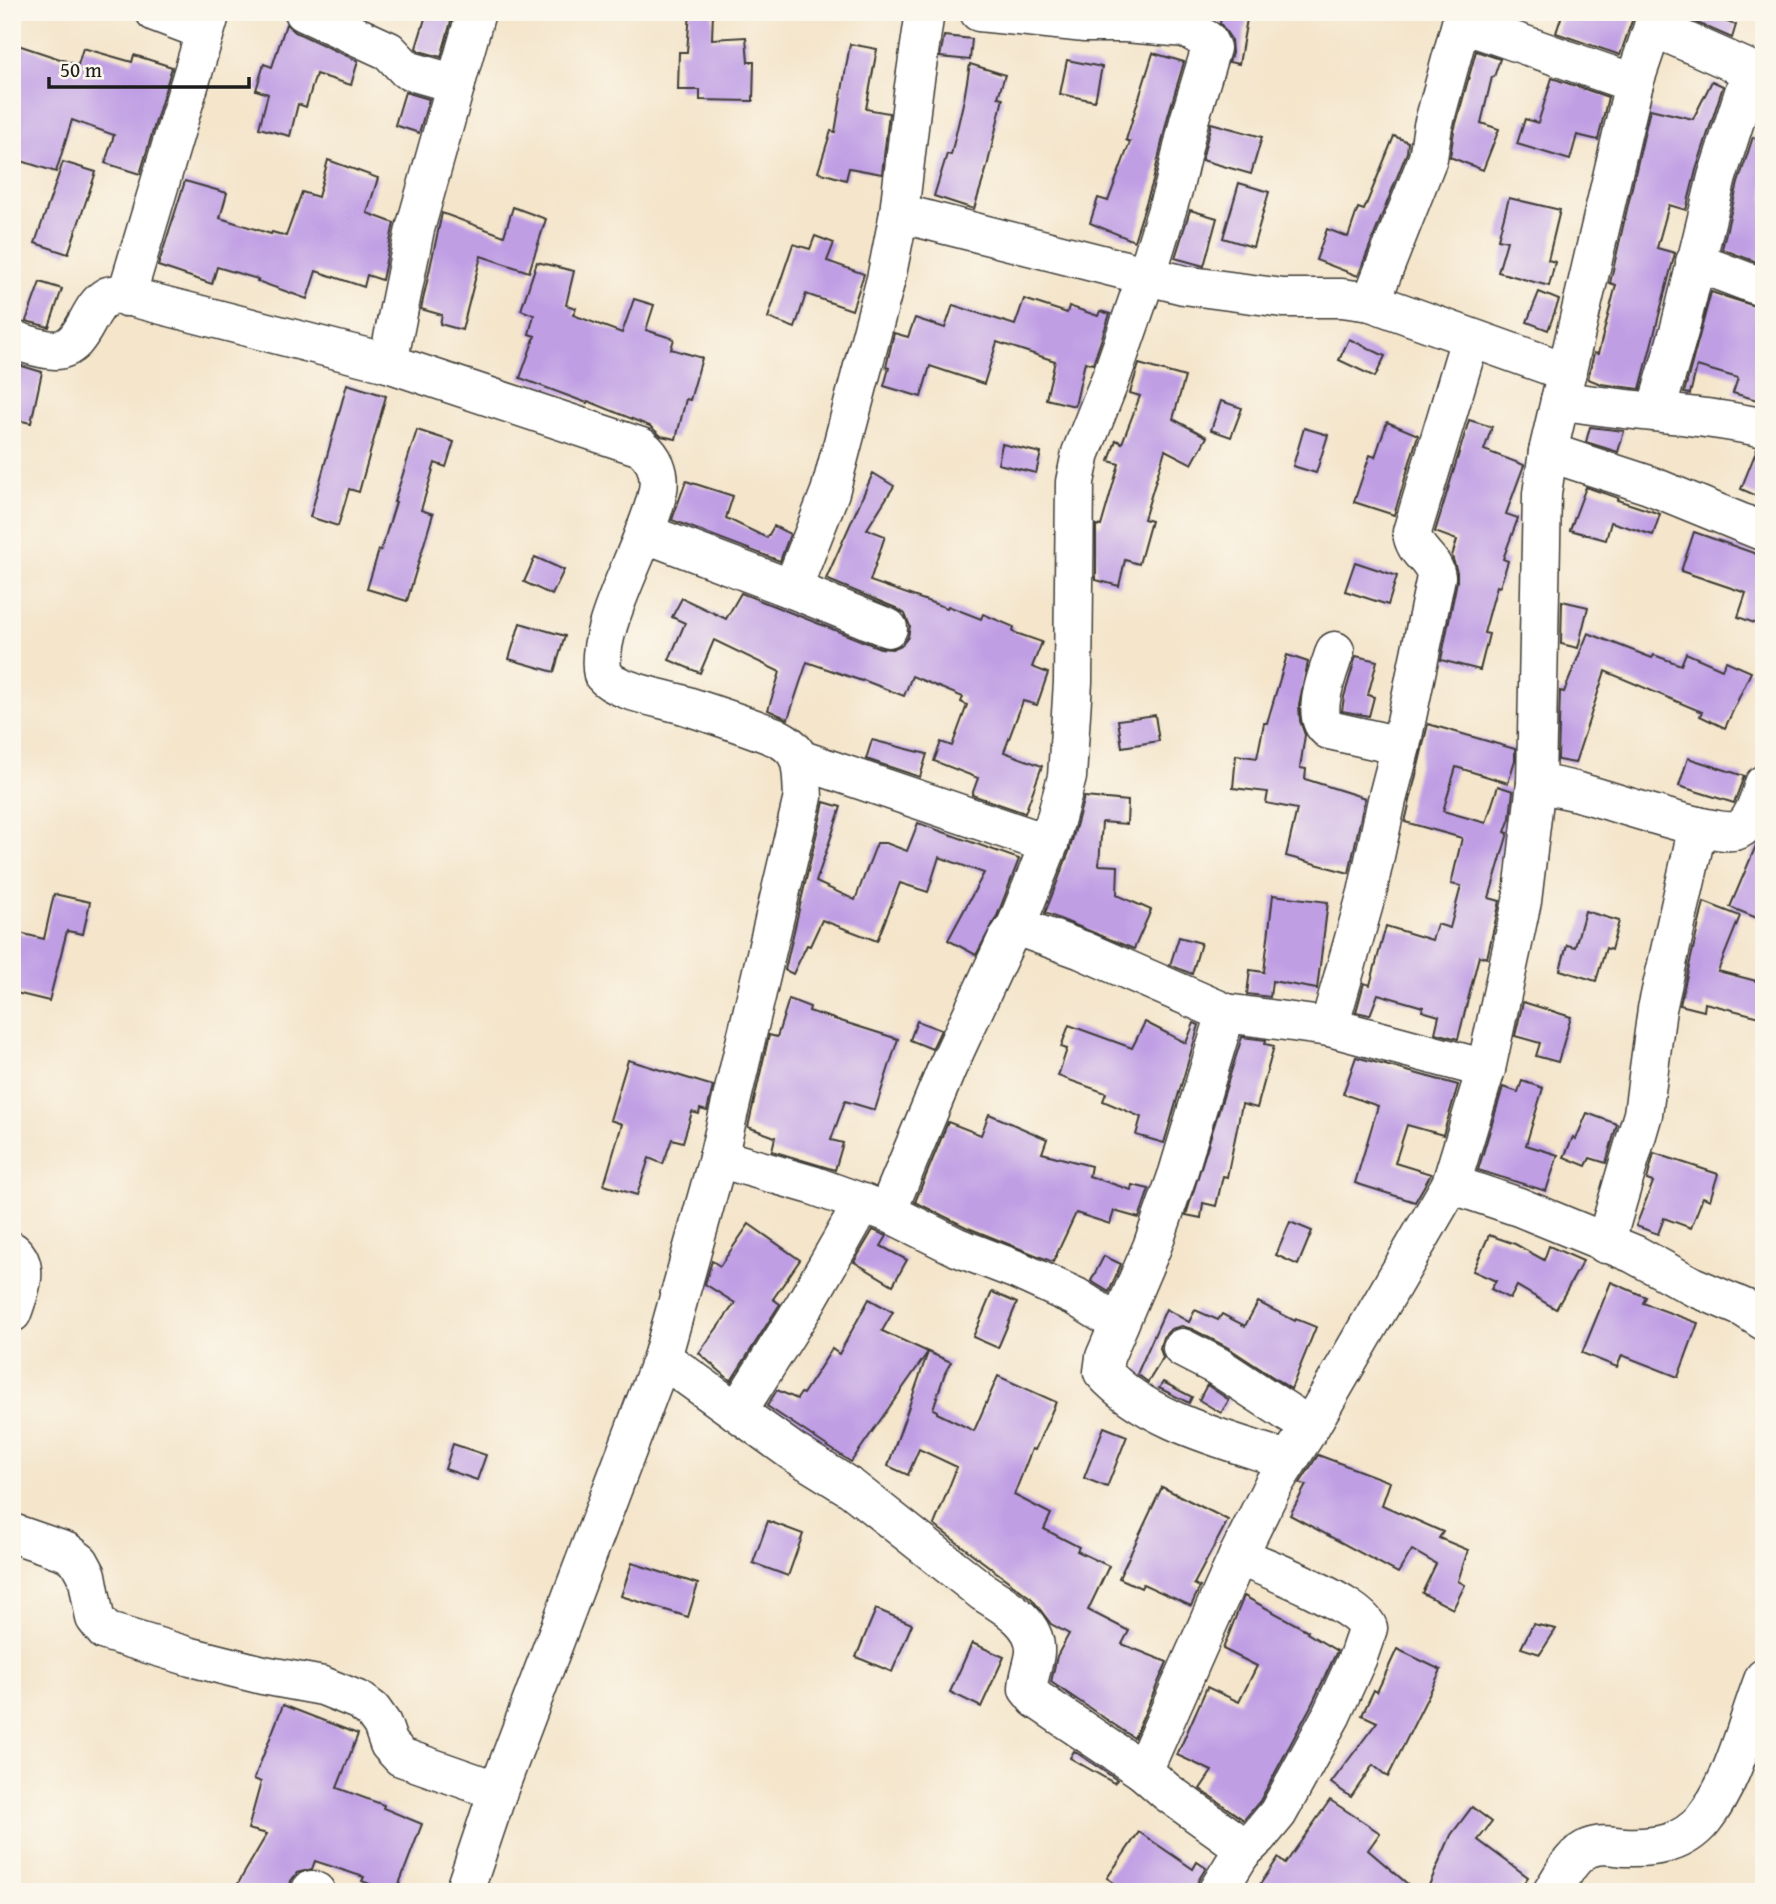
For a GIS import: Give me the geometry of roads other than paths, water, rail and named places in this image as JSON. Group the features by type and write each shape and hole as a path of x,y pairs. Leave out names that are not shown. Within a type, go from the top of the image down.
{"street":[{"path":"126,297 208,22 155,12"},
{"path":"304,12 389,51 407,70 456,84"},
{"path":"388,363 415,229 476,12"},
{"path":"792,589 830,492 883,292 899,213 925,12"},
{"path":"737,1412 804,1306 875,1207 1016,926 1049,845 1067,777 1073,682 1075,482 1081,453 1112,375 1147,274 1174,187 1189,121 1211,48 1207,40 1186,28 1127,18 1085,23 979,12"},
{"path":"1371,302 1428,158 1433,126 1463,18 1567,61 1634,83"},
{"path":"1143,1771 1238,1556 1287,1460 1310,1427 1451,1184 1486,1069 1522,901 1536,783 1542,494 1548,452 1634,83 1656,20 1757,73 1717,177 1680,328 1656,411"},
{"path":"899,213 1184,285 1247,295 1349,298 1371,302 1470,339 1605,408 1692,415 1764,428"},
{"path":"1695,262 1764,288"},
{"path":"12,340 56,350 69,345 82,333 107,297 119,295 388,363 641,447 653,458 658,489 612,615 603,651 603,675 609,681 628,688 776,737 789,743 800,759 803,797 718,1158 662,1358 498,1791 464,1892"},
{"path":"1329,1027 1367,893 1436,578 1436,570 1415,546 1412,532 1470,339"},
{"path":"1548,452 1649,485 1764,532"},
{"path":"644,533 888,628"},
{"path":"1335,651 1321,698 1322,725 1329,730 1401,746"},
{"path":"800,759 1049,845"},
{"path":"1536,783 1729,833 1740,830 1748,821 1764,784"},
{"path":"1605,1244 1643,1114 1657,1009 1698,826"},
{"path":"1016,926 1082,950 1226,1013 1329,1027 1486,1069"},
{"path":"1226,1013 1178,1173 1152,1247 1102,1365 1103,1372 1140,1403 1194,1428 1287,1460"},
{"path":"718,1158 812,1185 875,1207 957,1247 1076,1297 1119,1324"},
{"path":"1451,1184 1519,1207 1634,1254 1692,1286 1744,1308 1764,1321"},
{"path":"12,1251 23,1266 22,1284 12,1312"},
{"path":"1182,1348 1217,1366 1310,1427"},
{"path":"662,1358 793,1452 851,1488 1022,1621 1034,1642 1028,1689 1036,1699 1143,1771 1167,1792 1238,1843 1241,1853"},
{"path":"12,1533 67,1552 80,1563 87,1575 95,1618 105,1631 191,1657 263,1675 323,1686 360,1701 372,1710 382,1724 389,1744 401,1757 498,1791"},
{"path":"1217,1892 1241,1853 1278,1813 1331,1716 1368,1628 1363,1618 1310,1587 1238,1556"},
{"path":"1552,1892 1573,1858 1589,1848 1605,1845 1663,1846 1686,1834 1702,1821 1754,1743 1764,1678"}]}
